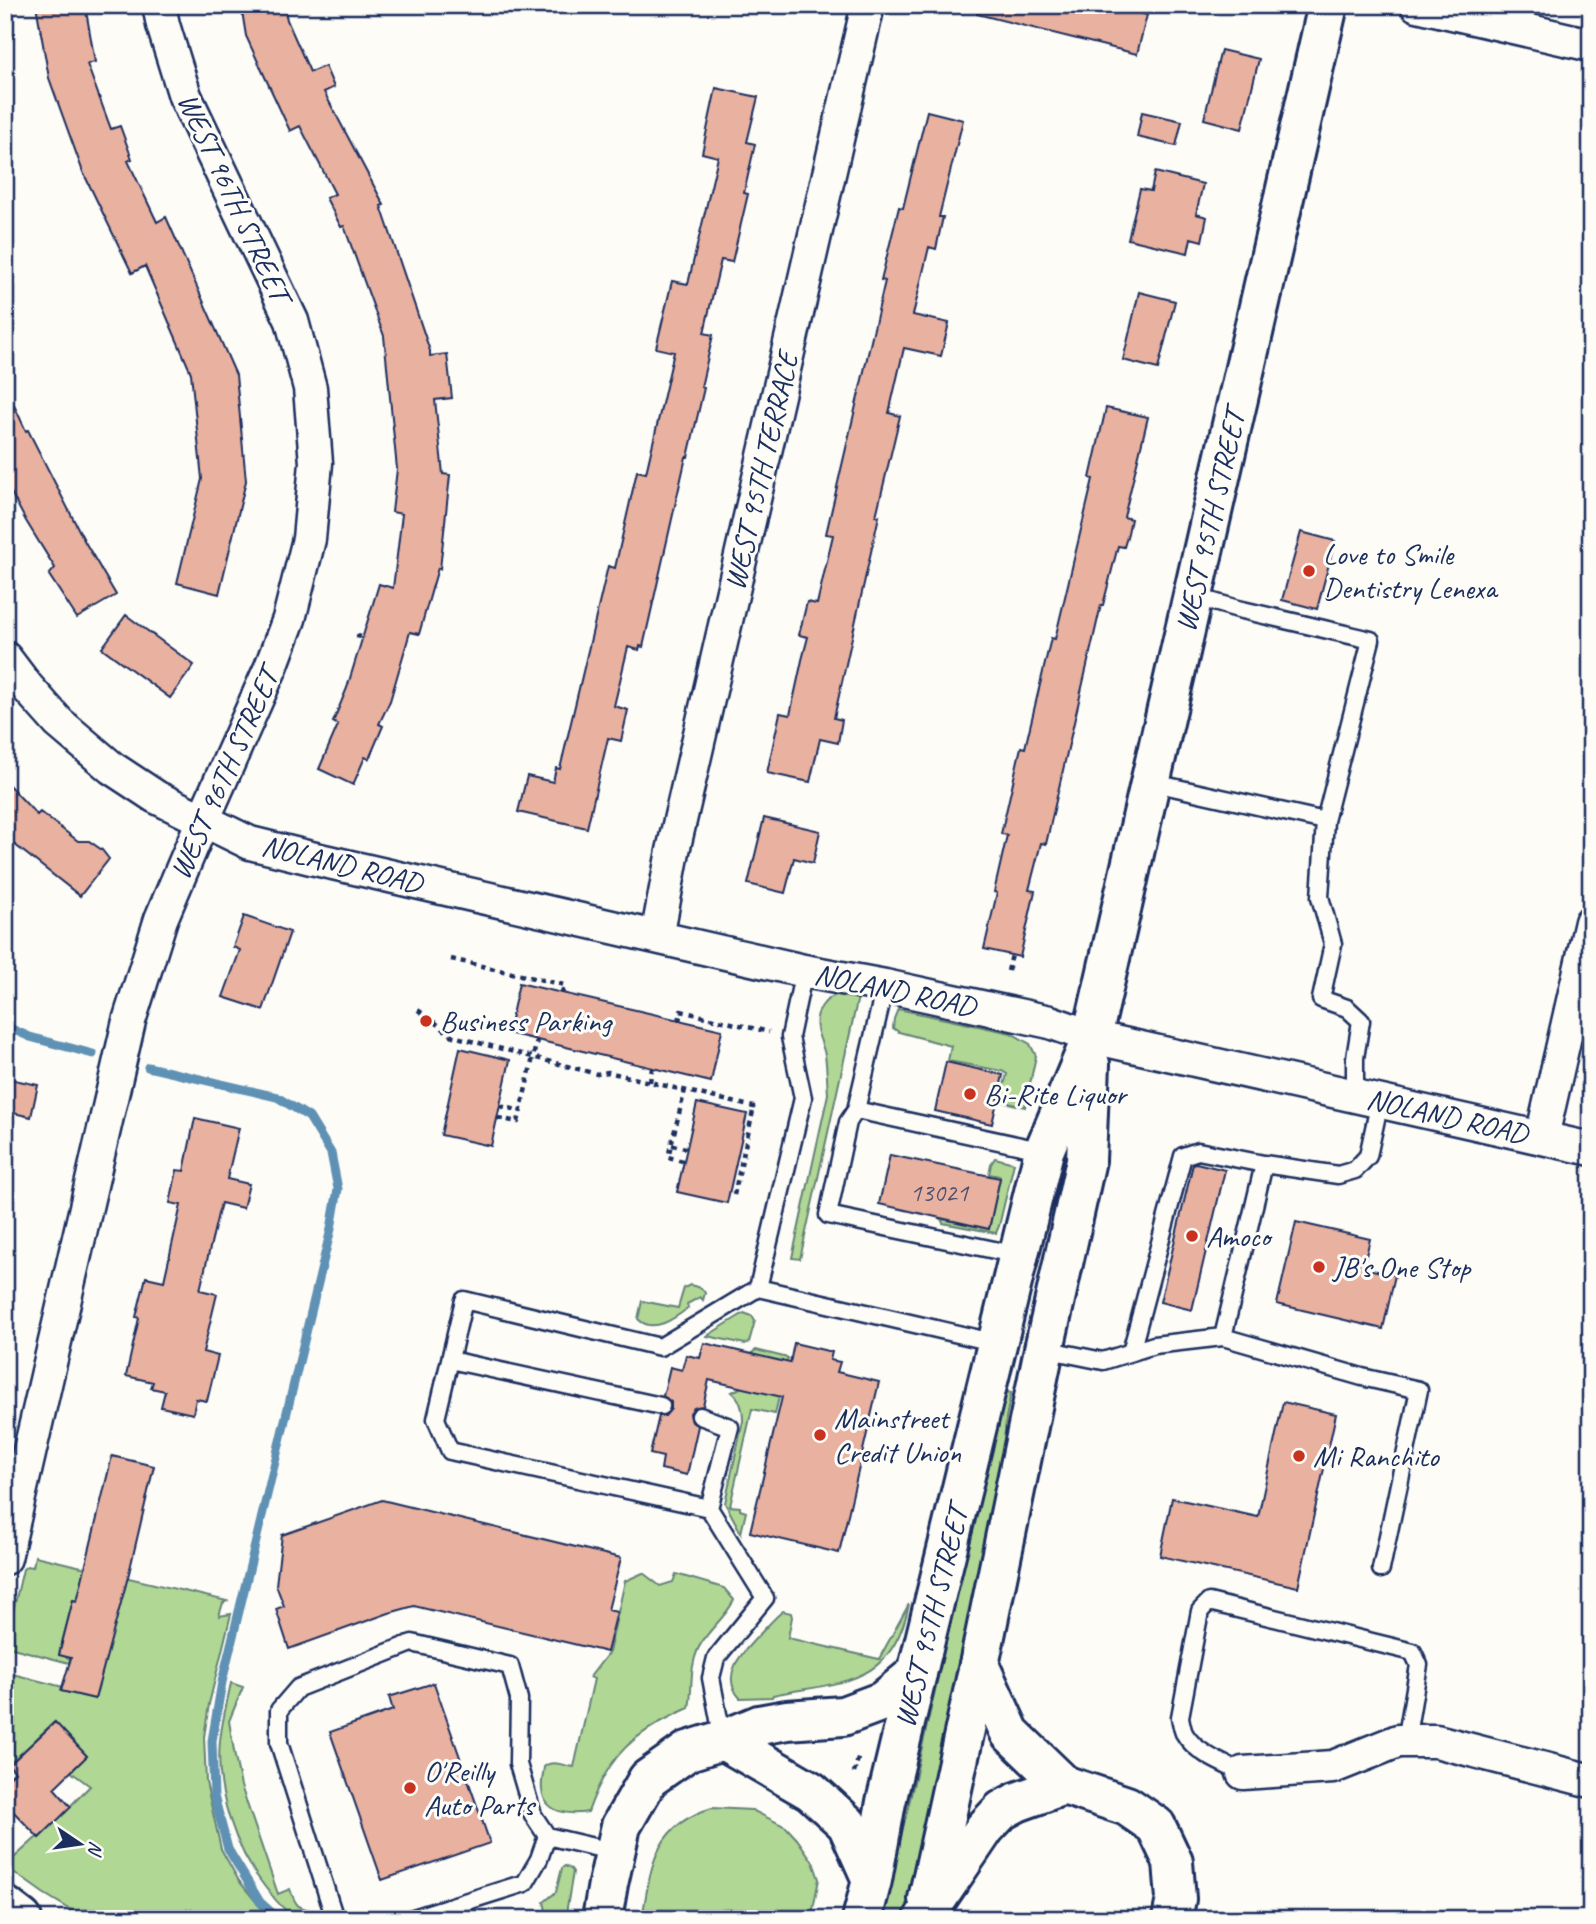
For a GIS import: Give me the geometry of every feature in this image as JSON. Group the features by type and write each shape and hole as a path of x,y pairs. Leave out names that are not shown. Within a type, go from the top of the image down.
{"main road":[{"name":"WEST 95TH STREET","path":"862,1919 886,1802 1044,1151 1092,1037 1328,5"},
{"name":"WEST 95TH STREET","path":"924,1919 1086,1160 1092,1037"},
{"path":"979,1665 1010,1733 1064,1785 1127,1806 1156,1826 1173,1862 1176,1899 1172,1919"},
{"path":"602,1919 621,1826 648,1779 688,1751 759,1725 843,1716 883,1701 917,1673"},
{"path":"723,1740 811,1791 842,1819 847,1824 872,1880"},
{"path":"924,1919 985,1828 1002,1810 1064,1785"},
{"path":"5,1906 22,1919"}],"street":[{"name":"WEST 96TH STREET","path":"5,1558 129,1021 161,919 271,667 289,619 309,540 316,463 315,425 310,388 292,321 185,96 159,5"},
{"name":"WEST 95TH TERRACE","path":"657,937 675,845 868,5"},
{"path":"1417,5 1591,45"},
{"name":"NOLAND ROAD","path":"5,658 59,723 112,768 156,797 250,843 804,971 1050,1022 1092,1037 1591,1149"},
{"path":"1542,1137 1591,922"},
{"path":"1243,1773 1332,1767 1398,1741 1436,1741 1591,1781"}],"lane":[{"path":"1132,1352 1183,1156 1198,1151 1338,1175 1354,1170 1368,1156 1368,1098 1355,1058 1361,1021 1347,1008 1321,999 1333,944 1320,897 1325,821 1371,640 1193,596"},
{"path":"1150,782 1325,821"},
{"path":"758,1288 803,1098 790,1037 804,971"},
{"path":"885,986 856,1110 848,1122 828,1215 1018,1255"},
{"path":"856,1110 1044,1151"},
{"path":"1223,1337 1264,1164"},
{"path":"723,1740 712,1678 716,1658 765,1598 709,1508 450,1451 436,1419 464,1300 660,1347 758,1288 997,1343"},
{"path":"1044,1349 1103,1362 1154,1345 1223,1337 1362,1377 1419,1390 1381,1569"},
{"path":"450,1360 661,1406"},
{"path":"700,1416 730,1427 709,1508"},
{"path":"1243,1773 1209,1756 1194,1745 1184,1733 1180,1717 1200,1611 1209,1602 1413,1652 1419,1665 1406,1741"},
{"path":"335,1919 279,1743 279,1710 298,1688 412,1643 510,1666 519,1699 519,1764 533,1815 547,1836 615,1852"},
{"path":"410,1919 526,1883 547,1836"}],"path":[{"path":"356,635 363,637"},
{"path":"1008,971 1012,956"},
{"path":"451,959 564,985 562,994"},
{"path":"418,1010 453,1036 597,1074 608,1072 756,1107 734,1195"},
{"path":"678,1021 681,1011 790,1037"},
{"path":"498,1118 519,1122 537,1040"},
{"path":"650,1082 652,1068"},
{"path":"683,1161 668,1157 685,1090"},
{"path":"500,1106 522,1111"},
{"path":"672,1145 686,1148"}],"green space":[{"path":"842,993 858,997 800,1259 792,1258 828,1094 825,1055 817,1029 817,1016 826,1001"},
{"path":"898,1009 1011,1033 1030,1044 1036,1056 1025,1107 1000,1101 1007,1074 1002,1071 948,1061 951,1046 893,1028"},
{"path":"995,1158 1014,1163 996,1233 943,1223 941,1219 989,1229 1000,1178 989,1174"},
{"path":"690,1285 701,1288 705,1293 703,1300 700,1297 687,1304 688,1308 657,1325 650,1325 638,1319 642,1301 678,1308 684,1288"},
{"path":"744,1313 752,1316 755,1321 749,1342 745,1344 707,1336"},
{"path":"756,1350 788,1358 775,1414 752,1409 730,1506 740,1507 740,1510 746,1512 741,1533 725,1503 743,1421 741,1405 732,1392 742,1387 750,1354"},
{"path":"1004,1391 1011,1393 987,1564 906,1919 881,1919 911,1795"},
{"path":"35,1556 227,1601 223,1603 219,1616 231,1614 209,1704 204,1737 206,1782 221,1849 239,1881 270,1919 86,1919 5,1866 39,1838 90,1786 71,1772 87,1756 54,1722 9,1765 5,1762 5,1672 63,1687 62,1691 95,1699 117,1612 73,1600 59,1654 70,1658 69,1663 5,1646 23,1569 27,1566 33,1567"},
{"path":"643,1573 660,1586 673,1582 676,1574 724,1588 734,1600 698,1649 693,1664 689,1708 653,1726 625,1748 604,1775 588,1812 559,1811 544,1798 544,1767 554,1763 574,1767 594,1679 590,1677 609,1652 625,1581"},
{"path":"909,1604 901,1631 890,1651 876,1666 860,1675 821,1687 772,1697 740,1698 734,1689 733,1672 740,1656 783,1611 791,1613 792,1617 788,1638 879,1659"},
{"path":"231,1683 243,1687 229,1721 241,1786 278,1894 290,1889 296,1903 315,1911 316,1919 296,1917 272,1896 254,1872 229,1818 219,1760"},
{"path":"712,1808 752,1810 786,1827 797,1839 813,1862 819,1879 811,1919 642,1919 653,1865 667,1837 693,1815"},
{"path":"565,1866 573,1872 565,1919 548,1919 544,1902 556,1892 562,1868"}],"building":[{"path":"36,5 85,5 95,62 87,64 111,129 120,126 132,159 128,161 157,222 166,217 236,375 246,481 219,594 177,583 202,479 191,373 145,266 132,273 83,172 49,78"},
{"path":"241,5 284,5 287,20 310,72 325,66 334,87 324,92 384,205 381,206 430,356 447,354 452,398 435,400 443,474 450,475 440,569 438,568 419,634 410,632 390,701 379,724 383,726 369,759 365,757 353,785 319,769 338,725 333,722 347,688 379,584 393,588 402,514 392,512 397,469 384,336 344,226 341,227 326,198 335,194 300,126 290,131 246,36"},
{"path":"978,5 1108,5 1147,15 1137,54 977,14"},
{"path":"1221,50 1259,59 1242,129 1204,119"},
{"path":"716,88 758,97 747,142 755,144 744,193 748,194 732,262 721,260 712,298 704,333 713,335 701,387 704,388 643,647 640,646 639,650 628,647 614,706 628,710 621,741 608,738 587,828 518,812 527,776 553,782 556,768 560,769 608,566 615,568 637,471 646,473 674,352 656,348 672,281 688,284 718,157 702,153"},
{"path":"927,111 963,120 939,217 943,217 936,249 929,247 913,315 949,323 941,356 904,348 889,413 900,416 834,718 842,720 838,743 820,739 810,782 767,773 780,713 790,715 808,637 799,635 807,602 817,604 833,535 826,534 885,281 881,280 899,207 903,208"},
{"path":"1142,112 1182,121 1176,146 1137,137"},
{"path":"1155,172 1203,184 1196,214 1207,217 1202,241 1191,238 1188,253 1128,239 1140,189 1151,191"},
{"path":"1139,292 1175,301 1158,369 1123,360"},
{"path":"5,386 26,431 28,430 85,542 116,595 77,618 49,575 55,568 5,481"},
{"path":"1106,408 1148,417 1124,517 1131,519 1128,533 1124,547 1118,546 1101,605 1046,844 1041,843 1029,890 1035,891 1020,957 984,949 1007,835 1001,834 1021,747 1025,748 1051,638 1055,639 1093,479 1090,478"},
{"name":"Love to Smile Dentistry Lenexa","path":"1301,532 1335,541 1317,609 1282,600"},
{"path":"126,615 194,665 170,698 102,648"},
{"path":"5,781 37,815 40,812 78,841 89,841 109,859 80,896 5,837"},
{"path":"764,818 820,831 813,863 794,858 785,893 748,884"},
{"path":"244,916 290,932 263,1010 223,997 240,950 233,947"},
{"path":"519,983 722,1030 711,1082 508,1033"},
{"path":"460,1048 510,1060 491,1146 441,1135"},
{"name":"Bi-Rite Liquor","path":"946,1062 1003,1075 992,1124 935,1111"},
{"path":"5,1078 38,1085 31,1117 5,1111"},
{"path":"697,1103 747,1114 727,1203 677,1192"},
{"path":"195,1118 239,1128 227,1179 249,1184 243,1208 221,1203 218,1214 200,1290 217,1294 203,1352 218,1356 207,1401 196,1399 193,1414 161,1407 165,1391 151,1388 153,1382 126,1376 146,1277 164,1281 181,1205 170,1203 177,1170 184,1171"},
{"path":"890,1155 1000,1178 989,1229 879,1204"},
{"name":"Amoco","path":"1193,1164 1225,1170 1192,1310 1160,1302"},
{"path":"1296,1222 1370,1239 1363,1268 1395,1275 1383,1329 1277,1304"},
{"name":"Mainstreet Credit Union","path":"704,1343 790,1363 794,1343 832,1352 830,1360 840,1362 837,1372 879,1382 839,1553 750,1532 782,1397 709,1380 703,1406 694,1408 690,1413 692,1422 698,1426 687,1475 661,1469 663,1457 650,1454 659,1416 665,1416 671,1409 671,1402 663,1396 670,1367 682,1370 686,1355 700,1358"},
{"name":"Mi Ranchito","path":"1283,1402 1336,1414 1298,1587 1160,1556 1172,1498 1258,1517"},
{"path":"112,1456 154,1466 95,1699 61,1691 71,1658 59,1655 73,1600 77,1601"},
{"path":"382,1500 621,1558 608,1610 617,1612 607,1652 414,1606 289,1649 276,1609 284,1606 276,1585 282,1535"},
{"name":"O'Reilly Auto Parts","path":"434,1683 490,1843 382,1880 330,1732 393,1710 389,1697"},
{"path":"55,1722 87,1756 54,1788 71,1807 39,1838 5,1803 5,1781 15,1772 9,1765"}],"waterway":[{"path":"5,1026 30,1037 93,1054"},
{"path":"148,1067 277,1097 309,1117 331,1153 338,1189 331,1229 222,1682 212,1741 214,1796 228,1849 260,1902 279,1919"}],"place":[{"name":"Love to Smile Dentistry Lenexa","path":"1309,571"},
{"name":"Business Parking","path":"426,1021"},
{"name":"Bi-Rite Liquor","path":"970,1094"},
{"name":"Amoco","path":"1192,1236"},
{"name":"JB's One Stop","path":"1319,1267"},
{"name":"Mainstreet Credit Union","path":"820,1435"},
{"name":"Mi Ranchito","path":"1299,1456"},
{"name":"O'Reilly Auto Parts","path":"410,1788"}]}
